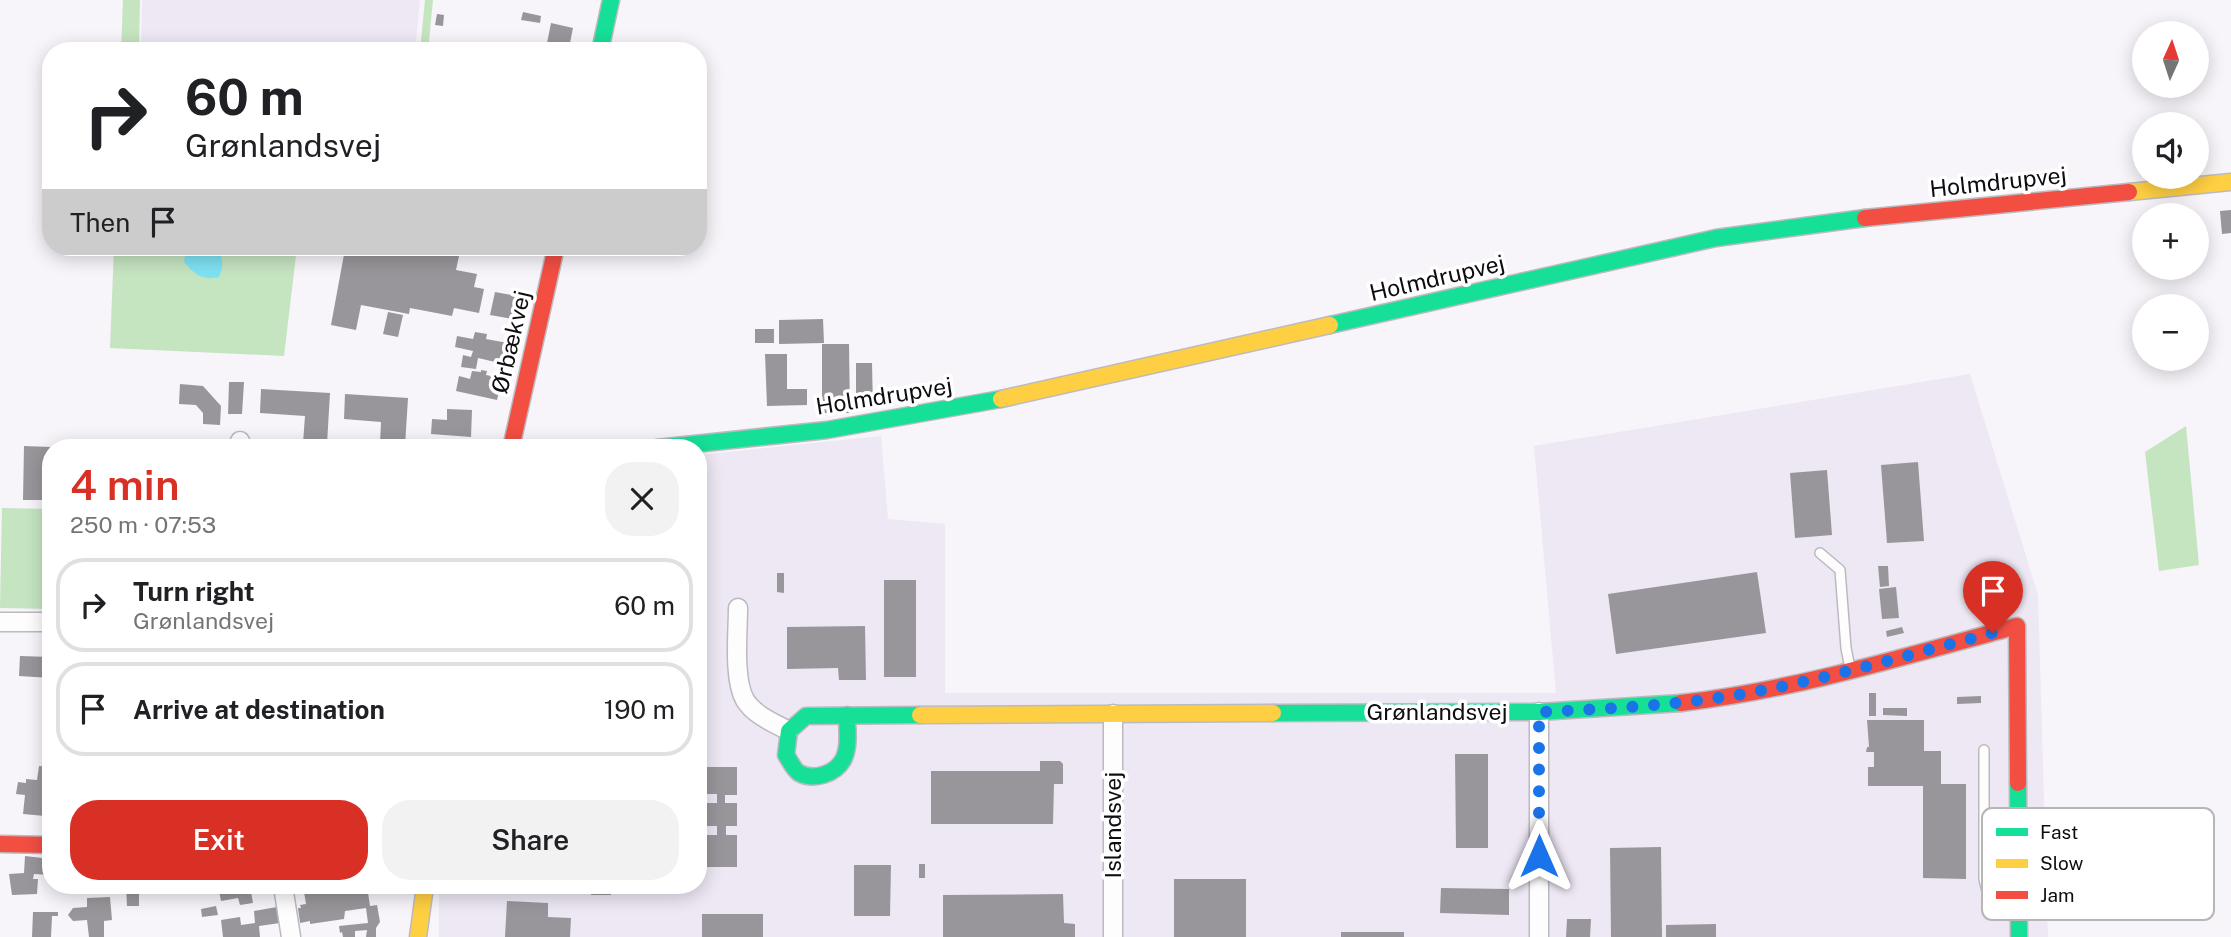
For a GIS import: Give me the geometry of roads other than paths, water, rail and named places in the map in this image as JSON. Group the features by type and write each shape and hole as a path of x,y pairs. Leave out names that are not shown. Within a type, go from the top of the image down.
{"street":[{"path":"602,42 611,0"},
{"name":"Holmdrupvej","path":"707,443 827,430 993,401 1716,238 1826,222 2231,182"},
{"name":"Ørbækvej","path":"513,439 554,256"},
{"path":"738,608 739,677 745,699 759,714 789,731 786,755 797,772 812,777 832,772 843,760 847,745 847,715"},
{"path":"0,622 42,622"},
{"name":"Grønlandsvej","path":"789,731 806,716 1539,712 1642,707 1730,696 1850,669 2017,626 2018,808"},
{"path":"1539,712 1539,937"},
{"name":"Islandsvej","path":"1113,713 1113,937"},
{"path":"0,844 42,845"},
{"path":"284,894 290,937"},
{"path":"418,937 424,894"}],"lane":[{"path":"1820,553 1840,570 1850,669"},
{"path":"1984,750 1984,808"}],"water":[{"path":"185,256 221,256 222,269 219,277 208,278 199,276 184,262"}]}
